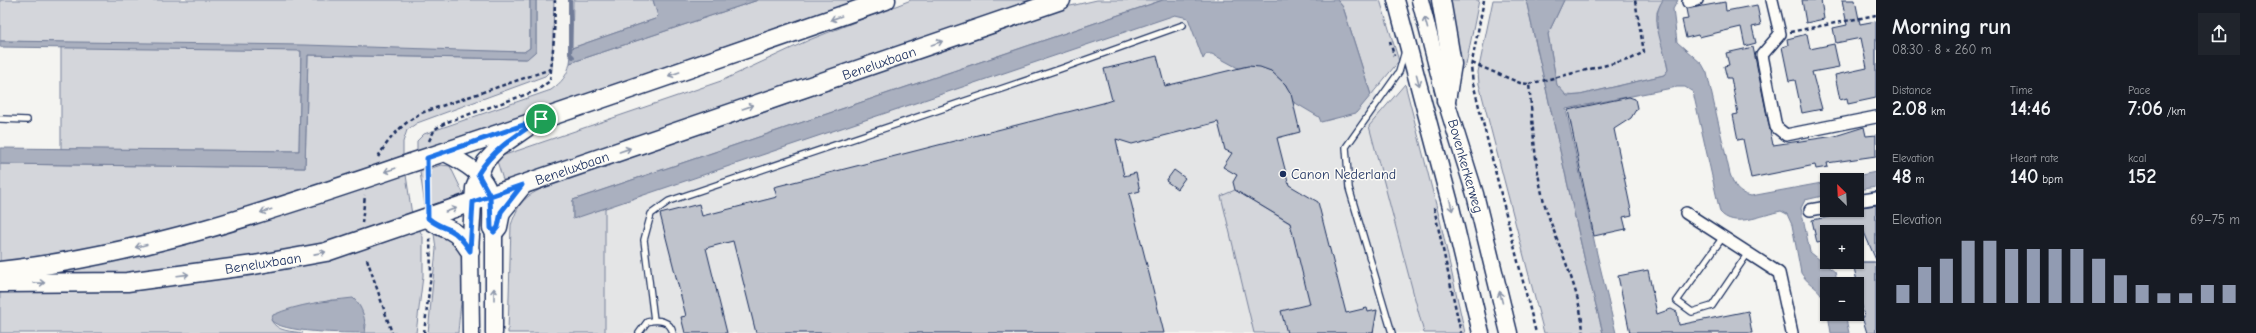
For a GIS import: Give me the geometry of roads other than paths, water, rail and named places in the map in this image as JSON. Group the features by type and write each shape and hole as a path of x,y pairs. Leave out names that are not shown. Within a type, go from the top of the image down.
{"main road":[{"path":"0,271 53,265 135,248 197,232 445,153 886,0"},
{"name":"Beneluxbaan","path":"0,283 127,282 254,265 326,252 1061,0"},
{"name":"Bovenkerkerweg","path":"1396,0 1452,207 1481,333"},
{"name":"Bovenkerkerweg","path":"1420,0 1446,102 1475,194 1510,333"},
{"path":"1441,0 1452,64 1446,102"},
{"path":"470,333 470,251 474,188 478,174 485,162 497,148 541,119"},
{"path":"445,153 462,161 478,174 490,196 491,228 494,232 494,333"},
{"path":"494,232 498,227 501,212 522,185"},
{"path":"428,218 437,226 451,230 470,251"}],"street":[{"path":"1772,0 1780,34 1762,55 1776,127 1786,135 1876,117"},
{"path":"1864,200 1876,198"},
{"path":"1810,210 1820,208"},
{"path":"1686,212 1779,273 1792,333"}],"lane":[{"path":"654,320 644,240 651,214 668,201 1053,72 1183,26"},
{"path":"1392,333 1349,188 1346,147 1399,72 1408,42"},
{"path":"0,119 27,120"},
{"path":"1723,237 1677,301 1692,312 1712,306 1748,253"},
{"path":"639,333 647,322 654,320 660,320 668,324 673,333"}],"water":[{"path":"530,0 536,0 536,51 527,59 308,55 305,168 0,164 0,148 299,151 301,51 0,47 0,41 304,45 524,52 530,48"},
{"path":"653,0 758,0 570,63 572,48 655,19 658,16"},
{"path":"1163,0 1337,0 1343,7 1371,95 1356,113 1321,122 1319,117 1292,101 1286,85 1271,71 1249,66 1238,68 1212,54 1206,54 1203,59 1188,18 1175,15 573,219 573,200"},
{"path":"1526,0 1564,0 1548,34 1557,85 1567,96 1580,95 1664,75 1668,70 1657,25 1657,16 1663,0 1678,0 1673,9 1677,42 1702,64 1707,73 1733,182 1737,189 1746,195 1751,196 1820,183 1820,197 1805,200 1801,208 1810,252 1820,260 1820,269 1831,269 1835,272 1836,277 1820,277 1820,292 1805,279 1801,273 1792,225 1787,214 1781,211 1757,218 1733,220 1720,212 1693,92 1685,87 1677,87 1566,109 1597,254 1616,333 1603,333 1587,270"},
{"path":"1876,172 1876,187 1864,189 1864,174"},
{"path":"353,298 359,305 363,314 365,333 299,330 287,328 271,320 273,315 292,308"},
{"path":"1829,321 1846,321 1849,333 1831,333"}],"waterway":[{"path":"570,0 570,54 573,57"}],"place":[{"name":"Canon Nederland","path":"1283,174"}]}
